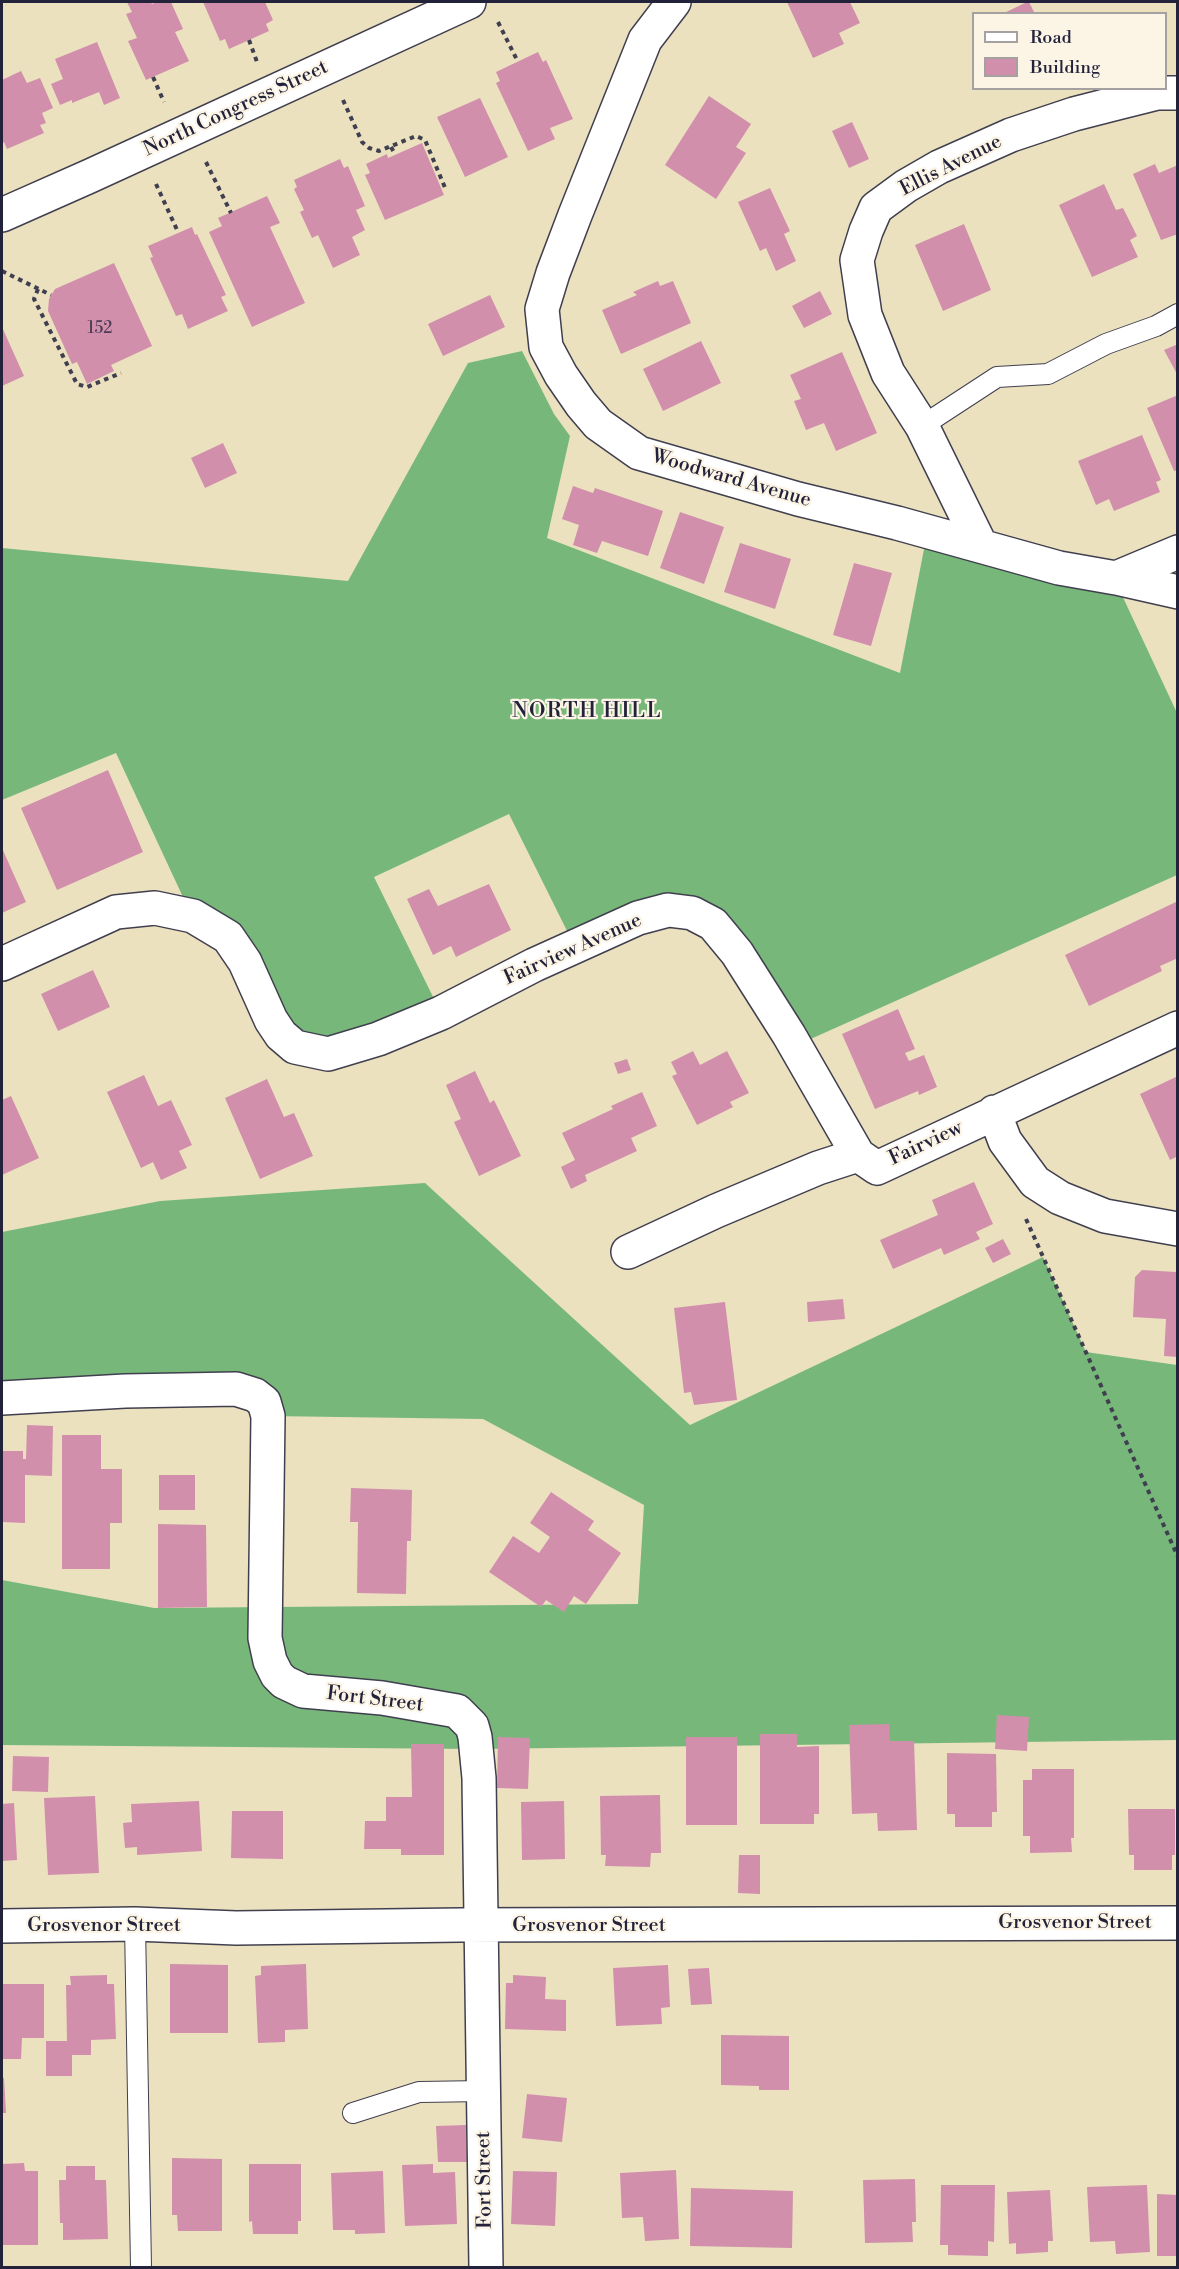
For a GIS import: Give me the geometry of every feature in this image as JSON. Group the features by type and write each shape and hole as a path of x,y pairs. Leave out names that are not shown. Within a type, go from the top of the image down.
{"street":[{"name":"North Congress Street","path":"2,214 107,169 469,2"},
{"name":"Woodward Avenue","path":"674,2 645,40 597,159 542,309 546,347 561,375 598,424 639,453 798,499 1059,568 1178,592"},
{"name":"Ellis Avenue","path":"981,546 922,426 888,373 865,315 857,260 876,208 906,186 939,167 1011,135 1074,114 1127,100 1157,93 1178,93"},
{"path":"1116,578 1178,552"},
{"name":"Fairview Avenue","path":"2,964 116,912 155,908 193,916 228,938 245,962 281,1035 296,1047 328,1054 378,1039 441,1014 534,965 638,918 668,910 692,913 713,924 737,953 792,1041 858,1155"},
{"path":"1178,1028 994,1112 1005,1141 1035,1182 1060,1198 1105,1216 1178,1229"},
{"name":"Fairview","path":"858,1155 877,1167 994,1112"},
{"path":"628,1252 716,1211 818,1168 858,1155"},
{"name":"Fort Street","path":"2,1398 125,1391 236,1389 255,1395 264,1402 268,1416 265,1638 270,1661 277,1675 284,1682 303,1691 381,1698 457,1711 472,1726 479,1778 486,2268"},
{"name":"Grosvenor Street","path":"2,1926 135,1924 236,1928 1178,1923"}],"lane":[{"path":"922,426 997,377 1048,374 1106,344 1156,326 1178,315"},
{"path":"135,1924 141,2268"},
{"path":"353,2114 419,2092 484,2091"}],"path":[{"path":"500,26 518,62"},
{"path":"249,40 257,62"},
{"path":"153,77 164,102"},
{"path":"343,100 365,146 380,151 416,136 425,140 446,189"},
{"path":"391,147 395,154"},
{"path":"207,165 231,213"},
{"path":"158,188 178,232"},
{"path":"2,271 51,295"},
{"path":"38,289 34,299 77,384 87,387 121,373"},
{"path":"1023,1214 1178,1557"}],"green space":[{"path":"522,351 554,414 570,436 547,538 900,673 924,549 981,546 1113,576 1177,713 1177,875 795,1046 692,913 575,947 509,814 374,877 441,1013 317,1052 189,910 116,753 2,800 2,548 348,581 468,363"},
{"path":"425,1183 690,1425 1043,1257 1086,1352 1177,1365 1177,1740 476,1749 2,1745 2,1580 154,1608 638,1604 644,1505 483,1419 268,1416 264,1402 2,1398 2,1232 160,1201"}],"building":[{"path":"127,2 151,2 152,4 171,2 183,29 175,32 189,61 146,80 128,41 137,38 126,14 132,12"},
{"path":"203,2 265,2 273,20 266,24 269,31 229,49 225,39 220,41"},
{"path":"787,2 850,2 860,23 839,33 844,44 813,58"},
{"path":"1029,2 1034,12 1006,12"},
{"path":"97,42 120,98 104,105 99,92 72,103 72,100 60,105 51,84 63,79 55,59"},
{"path":"538,52 543,62 546,60 573,119 550,128 555,139 528,151 496,83 500,81 496,72"},
{"path":"21,71 27,83 40,78 53,108 42,113 46,123 40,125 44,133 7,149 4,142 2,143 2,80"},
{"path":"709,96 751,124 736,147 746,153 716,199 665,165"},
{"path":"480,98 508,157 465,177 437,117"},
{"path":"852,122 869,159 849,168 832,131"},
{"path":"422,143 444,195 385,220 365,175 370,173 366,164 387,154 388,158"},
{"path":"340,159 344,168 348,166 365,206 356,210 365,230 352,237 360,255 333,268 318,235 312,238 300,212 304,210 294,189 297,187 294,180"},
{"path":"1155,164 1159,173 1178,165 1178,234 1161,240 1133,174"},
{"path":"1104,184 1116,210 1123,208 1137,236 1130,240 1138,257 1092,277 1059,205"},
{"path":"770,188 790,231 784,234 796,261 776,271 766,248 760,251 738,202"},
{"path":"267,196 280,223 270,227 305,303 252,327 209,232 222,226 218,218"},
{"path":"964,224 991,290 943,311 915,245"},
{"path":"192,227 226,295 221,297 228,311 188,329 182,314 176,316 150,258 153,257 148,246"},
{"path":"114,263 152,346 111,365 114,371 87,384 77,362 72,364 48,311 49,299 55,289"},
{"path":"658,281 660,286 673,281 691,323 621,354 602,310 637,295 633,292"},
{"path":"820,291 832,314 804,328 792,306"},
{"path":"490,295 505,327 443,356 428,324"},
{"path":"2,327 24,376 2,386"},
{"path":"701,341 721,383 663,411 643,369"},
{"path":"1178,344 1178,376 1164,350"},
{"path":"842,352 877,433 836,451 824,423 806,430 794,401 801,399 790,375"},
{"path":"1178,395 1178,470 1174,471 1147,408"},
{"path":"1142,435 1161,480 1156,482 1160,492 1114,511 1109,499 1096,505 1078,461"},
{"path":"223,443 237,473 205,488 191,458"},
{"path":"573,486 593,493 595,488 663,511 648,556 602,541 597,553 573,545 579,525 562,519"},
{"path":"680,512 724,527 704,584 660,568"},
{"path":"740,543 791,559 775,609 724,592"},
{"path":"854,563 892,573 871,646 833,635"},
{"path":"108,770 143,852 57,890 21,808"},
{"path":"2,848 26,902 2,913"},
{"path":"489,884 511,930 456,957 451,946 433,955 407,899 429,889 438,906"},
{"path":"1178,901 1178,958 1160,966 1162,971 1089,1006 1065,955"},
{"path":"93,970 110,1007 58,1031 41,994"},
{"path":"898,1009 915,1049 905,1053 909,1061 924,1055 937,1087 919,1095 918,1091 875,1109 842,1034"},
{"path":"693,1051 700,1065 727,1051 749,1093 730,1102 733,1107 697,1125 672,1076 677,1074 671,1062"},
{"path":"627,1059 631,1070 618,1074 614,1063"},
{"path":"475,1071 490,1103 494,1100 521,1156 479,1176 454,1122 461,1119 446,1085"},
{"path":"144,1075 158,1106 171,1100 192,1145 179,1151 187,1168 161,1180 153,1162 141,1168 107,1092"},
{"path":"1178,1076 1178,1156 1170,1160 1140,1094"},
{"path":"267,1079 284,1117 294,1113 313,1156 260,1179 225,1098"},
{"path":"642,1092 657,1126 631,1138 637,1151 585,1175 587,1181 571,1189 561,1167 575,1160 562,1133 613,1109 611,1106"},
{"path":"11,1096 39,1158 2,1175 2,1100"},
{"path":"974,1182 993,1224 976,1232 980,1239 944,1255 941,1248 893,1269 880,1240 938,1215 932,1200"},
{"path":"1003,1239 1011,1254 993,1263 985,1248"},
{"path":"1142,1270 1176,1272 1178,1357 1164,1356 1166,1319 1133,1317 1135,1277"},
{"path":"843,1299 845,1319 808,1322 807,1302"},
{"path":"725,1302 737,1400 694,1405 691,1392 684,1393 674,1308"},
{"path":"27,1425 53,1426 52,1476 25,1475 25,1523 2,1522 2,1451 23,1451 23,1459 26,1459"},
{"path":"62,1435 101,1435 101,1469 122,1469 122,1523 110,1523 110,1569 62,1569"},
{"path":"159,1475 195,1475 195,1510 159,1510"},
{"path":"351,1488 412,1490 411,1541 407,1541 406,1594 357,1593 358,1522 350,1522"},
{"path":"551,1492 594,1521 588,1530 621,1553 586,1604 574,1596 564,1612 546,1600 541,1607 489,1572 513,1536 539,1553 550,1537 530,1523"},
{"path":"158,1524 206,1525 207,1607 158,1608"},
{"path":"997,1715 1029,1717 1027,1751 995,1749"},
{"path":"889,1724 890,1741 914,1741 917,1830 878,1831 877,1813 852,1814 849,1725"},
{"path":"760,1734 797,1734 797,1747 819,1746 819,1814 814,1814 814,1824 760,1824"},
{"path":"498,1737 530,1738 528,1789 497,1788"},
{"path":"686,1737 737,1737 737,1825 686,1825"},
{"path":"411,1744 444,1744 444,1855 401,1855 401,1849 364,1849 365,1821 386,1821 386,1797 412,1797"},
{"path":"947,1753 996,1754 997,1812 992,1812 992,1827 955,1827 955,1814 947,1814"},
{"path":"13,1756 49,1757 48,1792 12,1791"},
{"path":"1032,1769 1074,1769 1072,1852 1030,1853 1030,1836 1023,1836 1023,1780 1032,1780"},
{"path":"660,1795 661,1853 651,1853 650,1867 605,1866 606,1855 601,1855 600,1796"},
{"path":"95,1796 99,1873 48,1875 44,1798"},
{"path":"199,1801 202,1851 137,1855 137,1847 125,1848 123,1823 132,1822 131,1804"},
{"path":"564,1801 565,1859 522,1860 521,1802"},
{"path":"14,1803 17,1860 2,1861 2,1804"},
{"path":"1128,1809 1175,1809 1175,1855 1172,1855 1172,1870 1134,1870 1134,1855 1129,1855"},
{"path":"232,1811 283,1811 283,1859 231,1858"},
{"path":"739,1855 760,1855 760,1894 738,1893"},
{"path":"170,1964 228,1965 228,2033 170,2033"},
{"path":"306,1964 308,2029 285,2030 285,2042 258,2043 255,1976 261,1975 261,1966"},
{"path":"668,1965 670,2007 661,2008 662,2024 616,2026 613,1968"},
{"path":"709,1968 712,2004 691,2005 688,1969"},
{"path":"107,1975 107,1984 114,1984 116,2039 91,2040 91,2055 72,2055 72,2076 46,2076 46,2041 67,2041 66,1985 71,1985 70,1976"},
{"path":"513,1975 546,1977 545,1999 566,2000 566,2031 505,2029 506,1983 513,1983"},
{"path":"2,1984 44,1984 44,2038 22,2038 21,2059 2,2059"},
{"path":"721,2035 789,2036 789,2090 759,2090 759,2086 721,2085"},
{"path":"2,2078 4,2078 6,2113 2,2113"},
{"path":"527,2094 567,2098 562,2142 522,2138"},
{"path":"466,2125 467,2162 438,2162 436,2126"},
{"path":"172,2158 222,2159 222,2231 178,2231 177,2215 172,2215"},
{"path":"24,2163 25,2171 38,2171 38,2245 2,2245 2,2164"},
{"path":"249,2164 301,2164 301,2221 298,2221 298,2234 253,2234 252,2221 249,2222"},
{"path":"433,2164 433,2173 455,2172 457,2224 405,2226 402,2165"},
{"path":"66,2166 95,2166 95,2180 106,2180 108,2239 63,2240 63,2223 60,2223 59,2180 66,2180"},
{"path":"676,2170 679,2239 645,2241 643,2217 622,2218 620,2173"},
{"path":"383,2171 385,2233 355,2234 355,2230 333,2230 331,2173"},
{"path":"513,2171 557,2172 555,2226 511,2224"},
{"path":"915,2179 916,2222 912,2222 913,2242 865,2243 863,2180"},
{"path":"941,2185 995,2185 994,2242 988,2241 988,2256 948,2255 948,2245 940,2245"},
{"path":"1147,2185 1150,2252 1116,2254 1115,2241 1090,2242 1087,2187"},
{"path":"691,2188 793,2191 792,2248 690,2246"},
{"path":"1050,2190 1053,2241 1048,2241 1048,2252 1016,2254 1016,2243 1009,2244 1007,2192"},
{"path":"1157,2194 1178,2195 1178,2256 1157,2256"}],"district":[{"name":"NORTH HILL","path":"587,712"}]}
